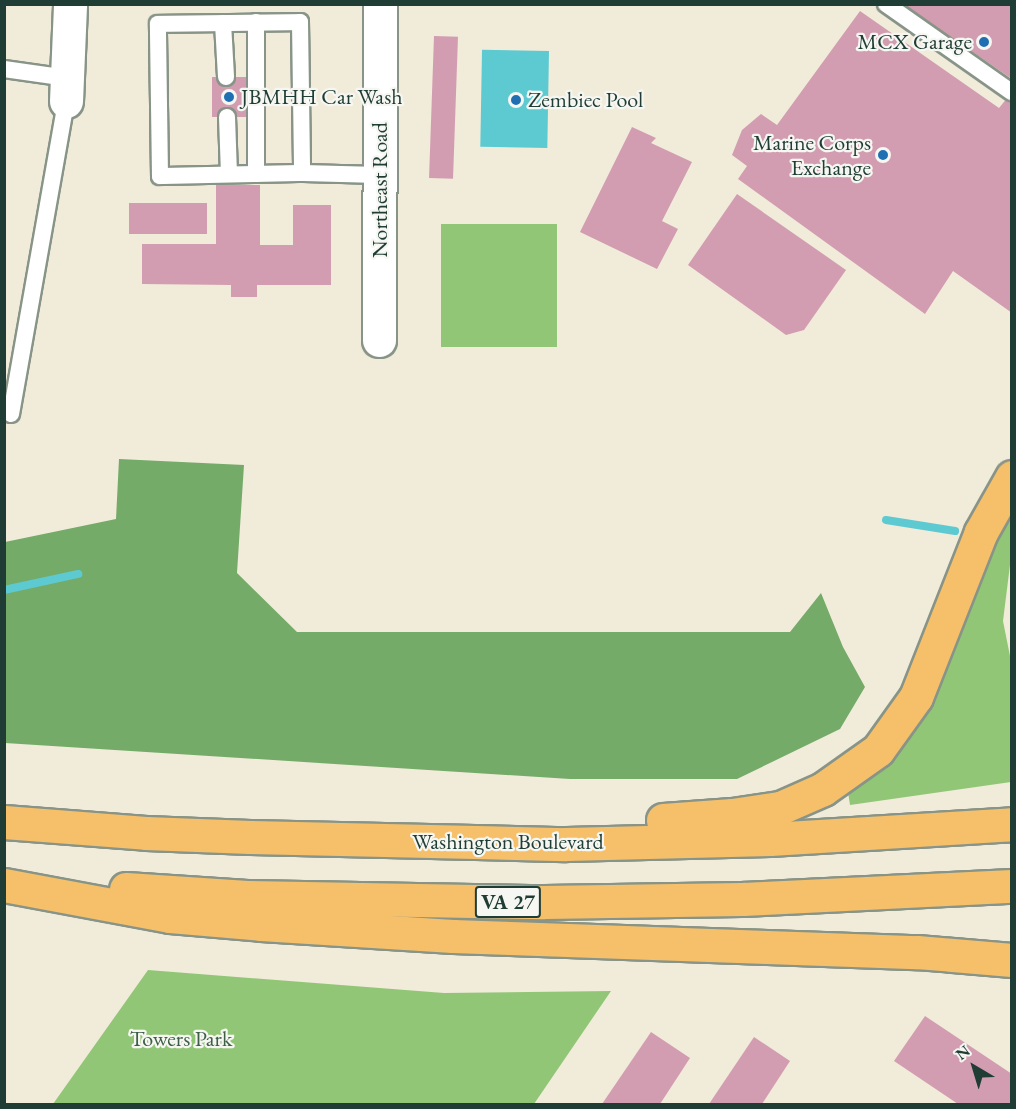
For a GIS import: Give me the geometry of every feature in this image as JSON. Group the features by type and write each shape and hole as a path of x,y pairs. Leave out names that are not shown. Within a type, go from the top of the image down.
{"highway":[{"path":"460,843 661,820 760,812 801,800 842,778 878,750 916,697 981,532 1011,477"},
{"name":"Washington Boulevard","path":"4,822 169,834 566,844 770,839 1011,824"},
{"path":"4,883 170,916 273,925 465,937 917,952 1011,960"},
{"name":"VA 27","path":"4,883 248,897 533,902 743,899 1011,886"}],"street":[{"path":"67,89 70,4"},
{"name":"Northeast Road","path":"379,340 380,4"}],"lane":[{"path":"886,4 1011,92"},
{"path":"256,22 256,174"},
{"path":"302,173 300,22 158,24 160,176 302,173 380,175"},
{"path":"223,23 226,77"},
{"path":"4,69 67,89 11,414"},
{"path":"227,117 229,174"}],"green space":[{"path":"441,224 557,224 557,347 441,347"},
{"path":"119,459 244,465 237,573 297,632 790,632 821,593 843,647 865,687 840,729 737,779 570,779 5,743 5,542 116,519"},
{"path":"1011,497 1011,557 1003,621 1011,661 1011,782 850,805 848,792 864,783 889,758 924,707 952,654 967,605"},
{"name":"Towers Park","path":"148,970 444,993 611,991 534,1104 53,1104"}],"water":[{"name":"Zembiec Pool","path":"482,50 549,51 547,148 480,147"}],"building":[{"name":"MCX Garage","path":"903,4 1012,4 1012,79"},
{"name":"Marine Corps Exchange","path":"860,11 999,108 1012,92 1012,313 953,271 925,314 738,179 747,166 732,155 742,130 761,114 777,125"},
{"path":"434,36 458,37 453,179 429,178"},
{"name":"JBMHH Car Wash","path":"212,77 247,77 247,117 212,117"},
{"path":"632,127 656,138 651,143 692,162 662,221 678,229 657,269 580,232"},
{"path":"216,185 260,185 260,245 293,245 293,205 331,205 331,285 257,285 257,297 231,297 231,285 142,284 142,244 216,244"},
{"path":"737,194 846,270 804,330 786,335 688,265"},
{"path":"129,203 207,203 207,234 129,234"},
{"path":"925,1016 1012,1074 1012,1104 958,1104 894,1061"},
{"path":"651,1032 690,1058 660,1104 602,1104"},
{"path":"754,1037 790,1061 762,1104 709,1104"}],"waterway":[{"path":"886,520 955,531"},
{"path":"4,590 78,574"}],"place":[{"name":"MCX Garage","path":"984,42"},
{"name":"JBMHH Car Wash","path":"229,97"},
{"name":"Zembiec Pool","path":"516,100"},
{"name":"Marine Corps Exchange","path":"883,155"}]}
